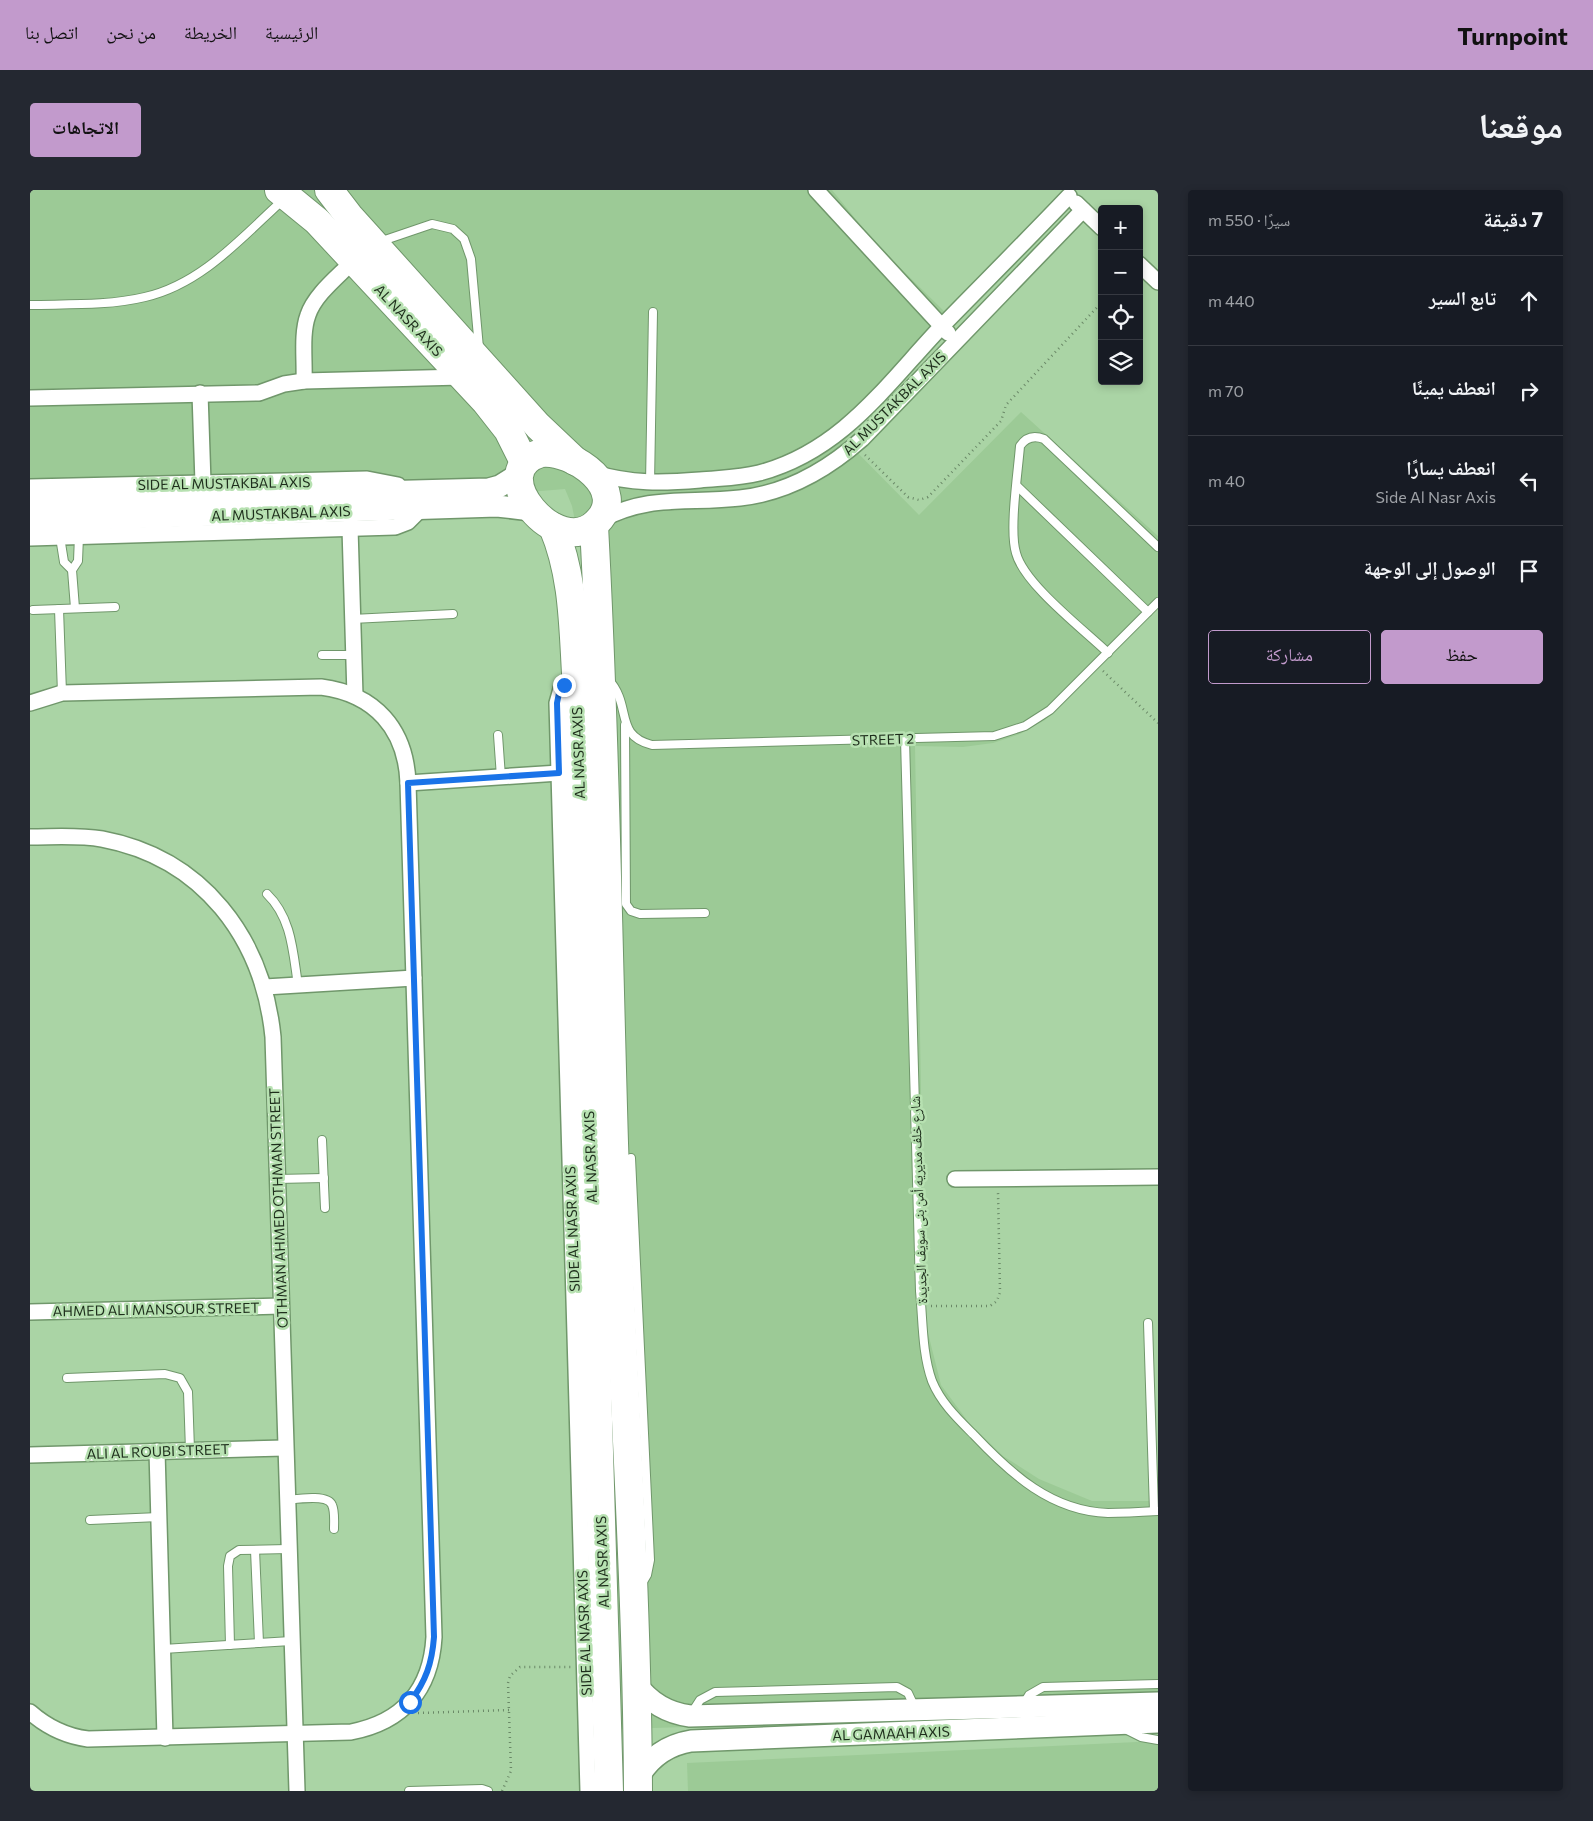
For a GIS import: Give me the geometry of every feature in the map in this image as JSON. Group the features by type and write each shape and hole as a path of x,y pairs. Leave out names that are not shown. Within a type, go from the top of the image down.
{"highway":[{"name":"AL NASR AXIS","path":"329,190 363,252"},
{"name":"AL NASR AXIS","path":"283,193 317,221 363,252 471,370 584,467"},
{"name":"AL NASR AXIS","path":"471,370 497,416 522,468"},
{"path":"547,452 584,467 599,479 606,495 604,512 597,523 577,531 553,527 531,510 522,493 522,468 536,454 547,452"},
{"name":"AL NASR AXIS","path":"597,523 596,573 588,673 633,1593 638,1785"},
{"name":"AL NASR AXIS","path":"553,527 568,573 588,673"},
{"path":"568,573 596,573"},
{"name":"AL NASR AXIS","path":"609,1791 591,1659 611,1148"}],"street":[{"path":"816,190 956,342"},
{"path":"1065,193 1098,224"},
{"name":"AL MUSTAKBAL AXIS","path":"584,467 628,481 650,483 739,477 777,467 811,453 852,423 1065,193"},
{"name":"AL MUSTAKBAL AXIS","path":"597,523 620,510 643,503 740,498 784,488 820,471 855,445 1083,210"},
{"path":"304,381 305,329 308,315 315,302 363,252"},
{"path":"1143,268 1158,282"},
{"path":"30,398 259,393 284,384 304,381 471,370"},
{"path":"200,393 203,483"},
{"name":"AL MUSTAKBAL AXIS","path":"30,522 419,500 500,486 522,468"},
{"name":"SIDE AL MUSTAKBAL AXIS","path":"30,487 203,483 227,489"},
{"name":"AL MUSTAKBAL AXIS","path":"30,501 227,489 419,500 531,510"},
{"path":"30,538 399,526 408,522 419,500"},
{"path":"350,528 355,696"},
{"name":"SIDE AL NASR AXIS","path":"588,673 561,689 557,698 591,1659 588,1791"},
{"path":"30,703 62,694 321,687 355,696 374,708 396,734 405,755 408,783 434,1637 428,1672 416,1695 397,1714 367,1729 351,1732 101,1740 76,1737 51,1728 30,1712"},
{"path":"408,783 559,773"},
{"name":"OTHMAN AHMED OTHMAN STREET","path":"30,837 76,836 102,839 135,848 174,867 201,888 231,919 256,963 265,987 273,1037 297,1791"},
{"path":"265,987 414,978"},
{"path":"955,1179 1158,1177"},
{"name":"AHMED ALI MANSOUR STREET","path":"30,1312 281,1306"},
{"name":"ALI AL ROUBI STREET","path":"30,1455 285,1448"},
{"path":"157,1451 165,1738"},
{"name":"AL GAMAAH AXIS","path":"636,1684 659,1707 690,1716 1158,1703"},
{"name":"AL GAMAAH AXIS","path":"638,1785 656,1756 672,1746 691,1741 1158,1722"}],"lane":[{"path":"30,305 119,302 171,289 195,276 216,261 283,193"},
{"path":"363,252 432,224 453,229 464,239 471,259 471,370"},
{"path":"650,483 653,312"},
{"path":"1108,652 1028,578 1022,569 1015,550 1014,540 1020,446 1028,438 1039,437 1044,439 1158,547"},
{"path":"1017,486 1148,612"},
{"path":"75,608 72,570 78,561 79,536"},
{"path":"60,537 64,562 72,570"},
{"name":"STREET 2","path":"625,725 638,740 652,745 994,736 1010,732 1050,710 1158,602"},
{"path":"33,610 115,606"},
{"path":"59,609 62,694"},
{"path":"352,619 453,614"},
{"path":"322,655 354,655"},
{"path":"588,673 608,679 620,694 625,725 626,904 631,911 640,914 705,913"},
{"path":"498,735 500,776"},
{"name":"شارع خلف مديريه أمن بنى سويف الجديدة","path":"905,739 920,1291 925,1354 933,1383 948,1408 1006,1469 1048,1496 1078,1507 1108,1513 1156,1511"},
{"path":"267,894 278,906 288,928 298,985"},
{"path":"322,1140 325,1208"},
{"path":"277,1179 324,1178"},
{"path":"1148,1323 1156,1511"},
{"path":"67,1378 165,1374 180,1378 188,1392 190,1450"},
{"path":"287,1500 323,1498 329,1500 332,1505 334,1529"},
{"path":"90,1520 159,1517"},
{"path":"230,1645 228,1561 230,1556 239,1550 288,1549"},
{"path":"255,1550 259,1643"},
{"path":"163,1649 291,1642"},
{"path":"1022,1707 1029,1695 1043,1687 1158,1684"},
{"path":"1117,1724 1141,1737 1158,1740"},
{"path":"409,1791 482,1789 488,1791"}],"path":[{"path":"855,445 908,497 919,500 928,497 1002,421 1006,405 1098,306"},
{"path":"1096,664 1158,723"},
{"path":"920,1291 924,1302 935,1306 990,1306 997,1301 1000,1292 998,1178"},
{"path":"502,1791 511,1771 508,1683 514,1670 520,1667 591,1659"},
{"path":"397,1714 509,1710"}],"shaded area":[{"path":"30,190 832,190 876,244 956,323 845,440 919,515 1021,412 1158,536 1158,607 1045,720 1020,734 993,743 963,747 915,746 925,1321 941,1385 969,1423 1003,1456 1039,1479 1092,1501 1158,1501 1158,1712 622,1729 583,561 572,506 565,489 434,500 30,511"},
{"path":"1158,1741 1158,1791 688,1791 687,1763"}],"route":[{"path":"410,1702 421,1688 428,1672 433,1654 434,1637 408,783 559,773 557,703 559,693 564,685"}]}
